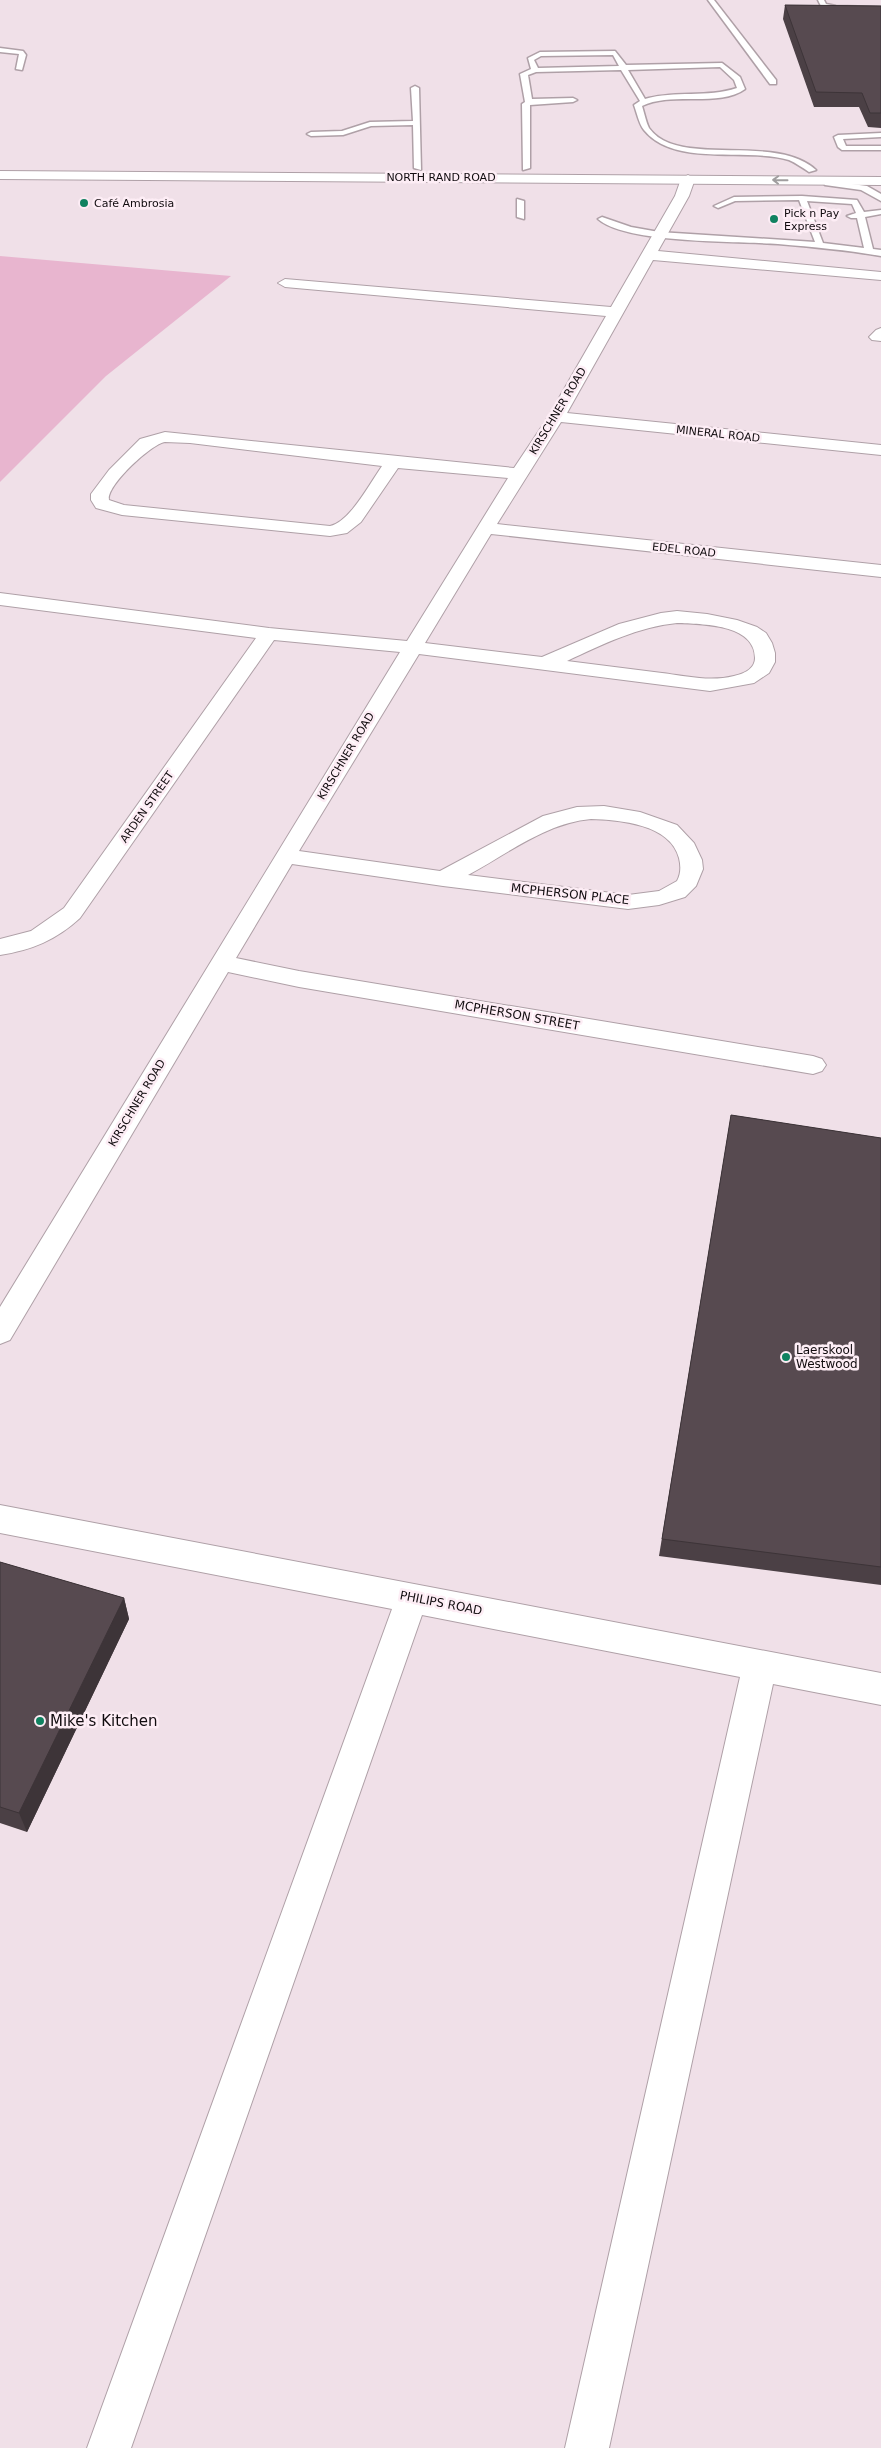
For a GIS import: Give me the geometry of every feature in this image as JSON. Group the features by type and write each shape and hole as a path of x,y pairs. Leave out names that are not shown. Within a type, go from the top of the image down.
{"street":[{"name":"NORTH RAND ROAD","path":"0,168 526,168 812,175 881,181"},
{"path":"424,168 656,172 676,174 684,189"},
{"name":"NORTH RAND ROAD","path":"0,175 650,179 684,189 706,188 750,180 881,170"},
{"name":"KIRSCHNER ROAD","path":"0,1332 220,963 412,647 556,417 649,255 684,189"},
{"path":"649,255 881,276"},
{"path":"285,283 615,312"},
{"name":"MINERAL ROAD","path":"556,417 881,450"},
{"path":"394,461 355,518 341,529 330,531 122,510 102,504 99,499 99,494 105,486 143,444 160,438 190,438 519,474"},
{"name":"EDEL ROAD","path":"487,528 881,572"},
{"path":"1,600 269,634 412,647 541,665 710,685 732,683 750,678 762,668 766,656 763,644 757,635 737,625 677,617 653,620 541,665"},
{"name":"ARDEN STREET","path":"0,947 19,945 42,937 72,913 269,634"},
{"name":"MCPHERSON PLACE","path":"286,856 443,879 628,902 677,892 687,881 692,869 691,857 684,843 670,831 648,822 618,815 589,814 566,816 543,824 443,879"},
{"name":"MCPHERSON STREET","path":"220,963 299,979 813,1065"},
{"name":"PHILIPS ROAD","path":"0,1519 881,1689"},
{"path":"110,2448 412,1598"},
{"path":"587,2448 760,1666"}],"lane":[{"path":"711,0 773,82"},
{"path":"821,0 823,5 836,8 881,9"},
{"path":"0,50 21,52 23,55 20,69"},
{"path":"535,70 530,58 540,54 615,53 643,102"},
{"path":"526,168 526,104 529,102 524,74 535,70 722,66 740,85 740,89 721,94 667,97 643,102 638,105 641,120 649,132 666,145 694,150 778,155 800,160 812,175 863,188 878,195 881,199"},
{"path":"415,88 416,123 424,168"},
{"path":"529,102 573,100"},
{"path":"311,134 343,132 370,124 416,123"},
{"path":"881,135 844,135 838,137 842,147 881,148"},
{"path":"802,198 813,219 820,245"},
{"path":"718,206 734,199 802,198 854,202 858,206 869,251"},
{"path":"520,202 522,217"},
{"path":"851,216 881,212"},
{"path":"602,219 621,228 659,234 820,245 881,253"}],"shaded area":[{"path":"0,256 231,276 106,376 0,482"}],"building":[{"path":"785,5 881,6 881,113 870,113 862,93 816,92"},
{"name":"Laerskool Westwood","path":"731,1115 881,1138 881,1567 662,1539"},
{"name":"Mike's Kitchen","path":"0,1562 124,1598 19,1813 0,1807"}],"place":[{"name":"Café Ambrosia","path":"84,203"},
{"name":"Pick n Pay Express","path":"774,219"},
{"name":"Laerskool Westwood","path":"786,1357"},
{"name":"Mike's Kitchen","path":"40,1721"}]}
